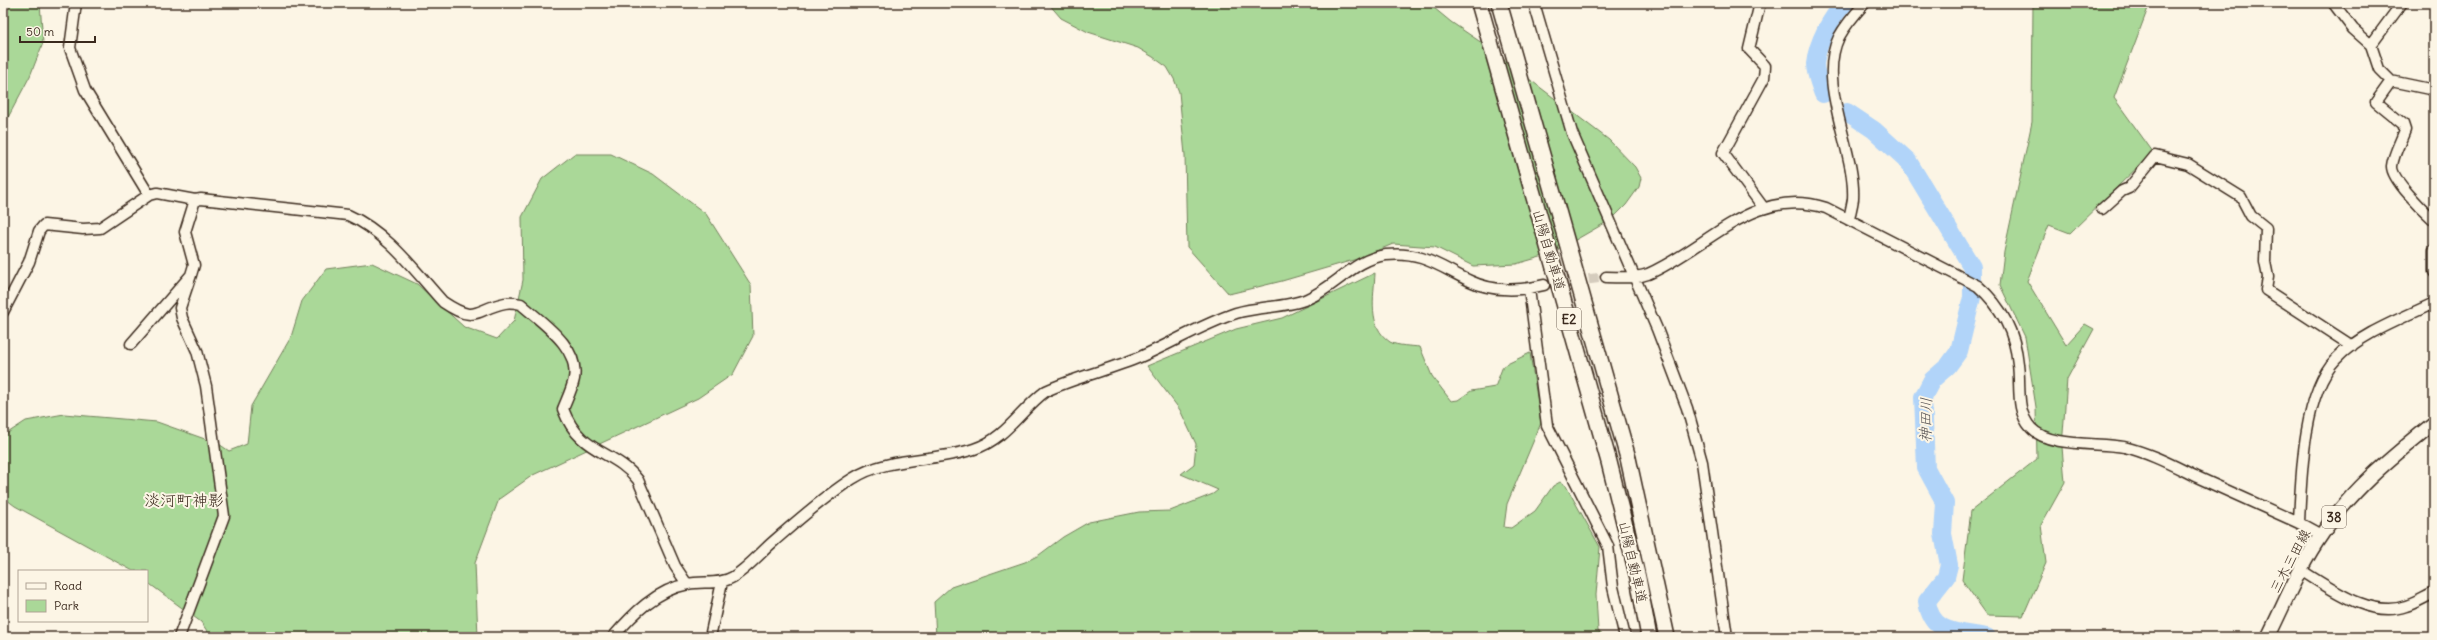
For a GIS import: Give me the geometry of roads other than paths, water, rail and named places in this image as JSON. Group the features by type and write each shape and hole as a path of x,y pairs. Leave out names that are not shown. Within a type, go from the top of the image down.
{"highway":[{"name":"山陽自動車道","path":"1479,3 1609,462 1638,578 1649,637"},
{"name":"山陽自動車道","path":"1499,3 1628,458 1667,637"}],"main road":[{"name":"三木三田線","path":"2268,637 2321,535 2366,480 2434,423"}],"street":[{"path":"76,3 70,48 85,90 149,195"},
{"path":"1534,3 1572,133 1633,277 1657,329 1692,426 1702,462 1728,637"},
{"path":"1760,3 1749,49 1765,66 1764,78 1723,153 1763,208"},
{"path":"1849,220 1853,198 1851,179 1832,77 1839,38 1852,17 1865,3"},
{"path":"2371,45 2402,3"},
{"path":"2334,4 2353,30 2371,45 2379,69 2391,81 2434,90"},
{"path":"2391,81 2376,102 2403,124 2405,130 2392,166 2394,173 2415,202 2434,220"},
{"path":"2102,209 2122,191 2129,188 2156,156 2188,164 2241,197 2251,216 2266,228 2265,262 2268,277 2266,290 2352,346"},
{"path":"3,312 29,262 39,231 44,225 83,229 100,228 149,195 157,193 195,200 201,199 348,215 364,222 380,235 444,302 456,310 473,315 505,303 521,304 569,349 574,361 574,379 563,408 567,420 582,440 630,471 638,480 675,566 687,584"},
{"path":"179,637 224,516 206,386 197,351 182,318 180,308 194,265 185,232 195,200"},
{"path":"1606,277 1633,277 1647,274 1678,258 1745,215 1763,208 1790,202 1813,204 1849,220 1978,286 2003,314 2012,333 2018,365 2019,397 2022,414 2031,428 2053,440 2124,447 2155,457 2299,523 2321,535"},
{"path":"2434,250 2434,272"},
{"path":"613,637 649,601 687,584 722,582 741,571 851,479 868,470 974,449 994,440 1008,429 1034,400 1046,391 1139,357 1227,316 1247,310 1307,299 1326,288 1358,264 1384,255 1413,255 1428,259 1471,282 1485,286 1529,289 1544,285"},
{"path":"130,344 191,275"},
{"path":"1529,289 1547,425 1608,546 1613,587 1625,637"},
{"path":"2299,523 2302,461 2314,404 2325,374 2336,359 2352,346 2383,327 2434,303"},
{"path":"2302,571 2366,605 2385,609 2405,607 2434,593"},
{"path":"710,637 722,582"}],"waterway":[{"name":"神田川","path":"1823,94 1816,72 1816,56 1830,23 1845,3"},
{"name":"神田川","path":"1847,112 1874,130 1908,161 1972,267 1972,297 1959,351 1948,366 1932,380 1923,397 1926,468 1945,503 1943,534 1949,565 1946,577 1927,601 1934,620 1940,626 1948,630 1987,637"}],"tunnel":[{"path":"1544,285 1606,277"}],"district":[{"name":"淡河町神影","path":"184,500"}]}
